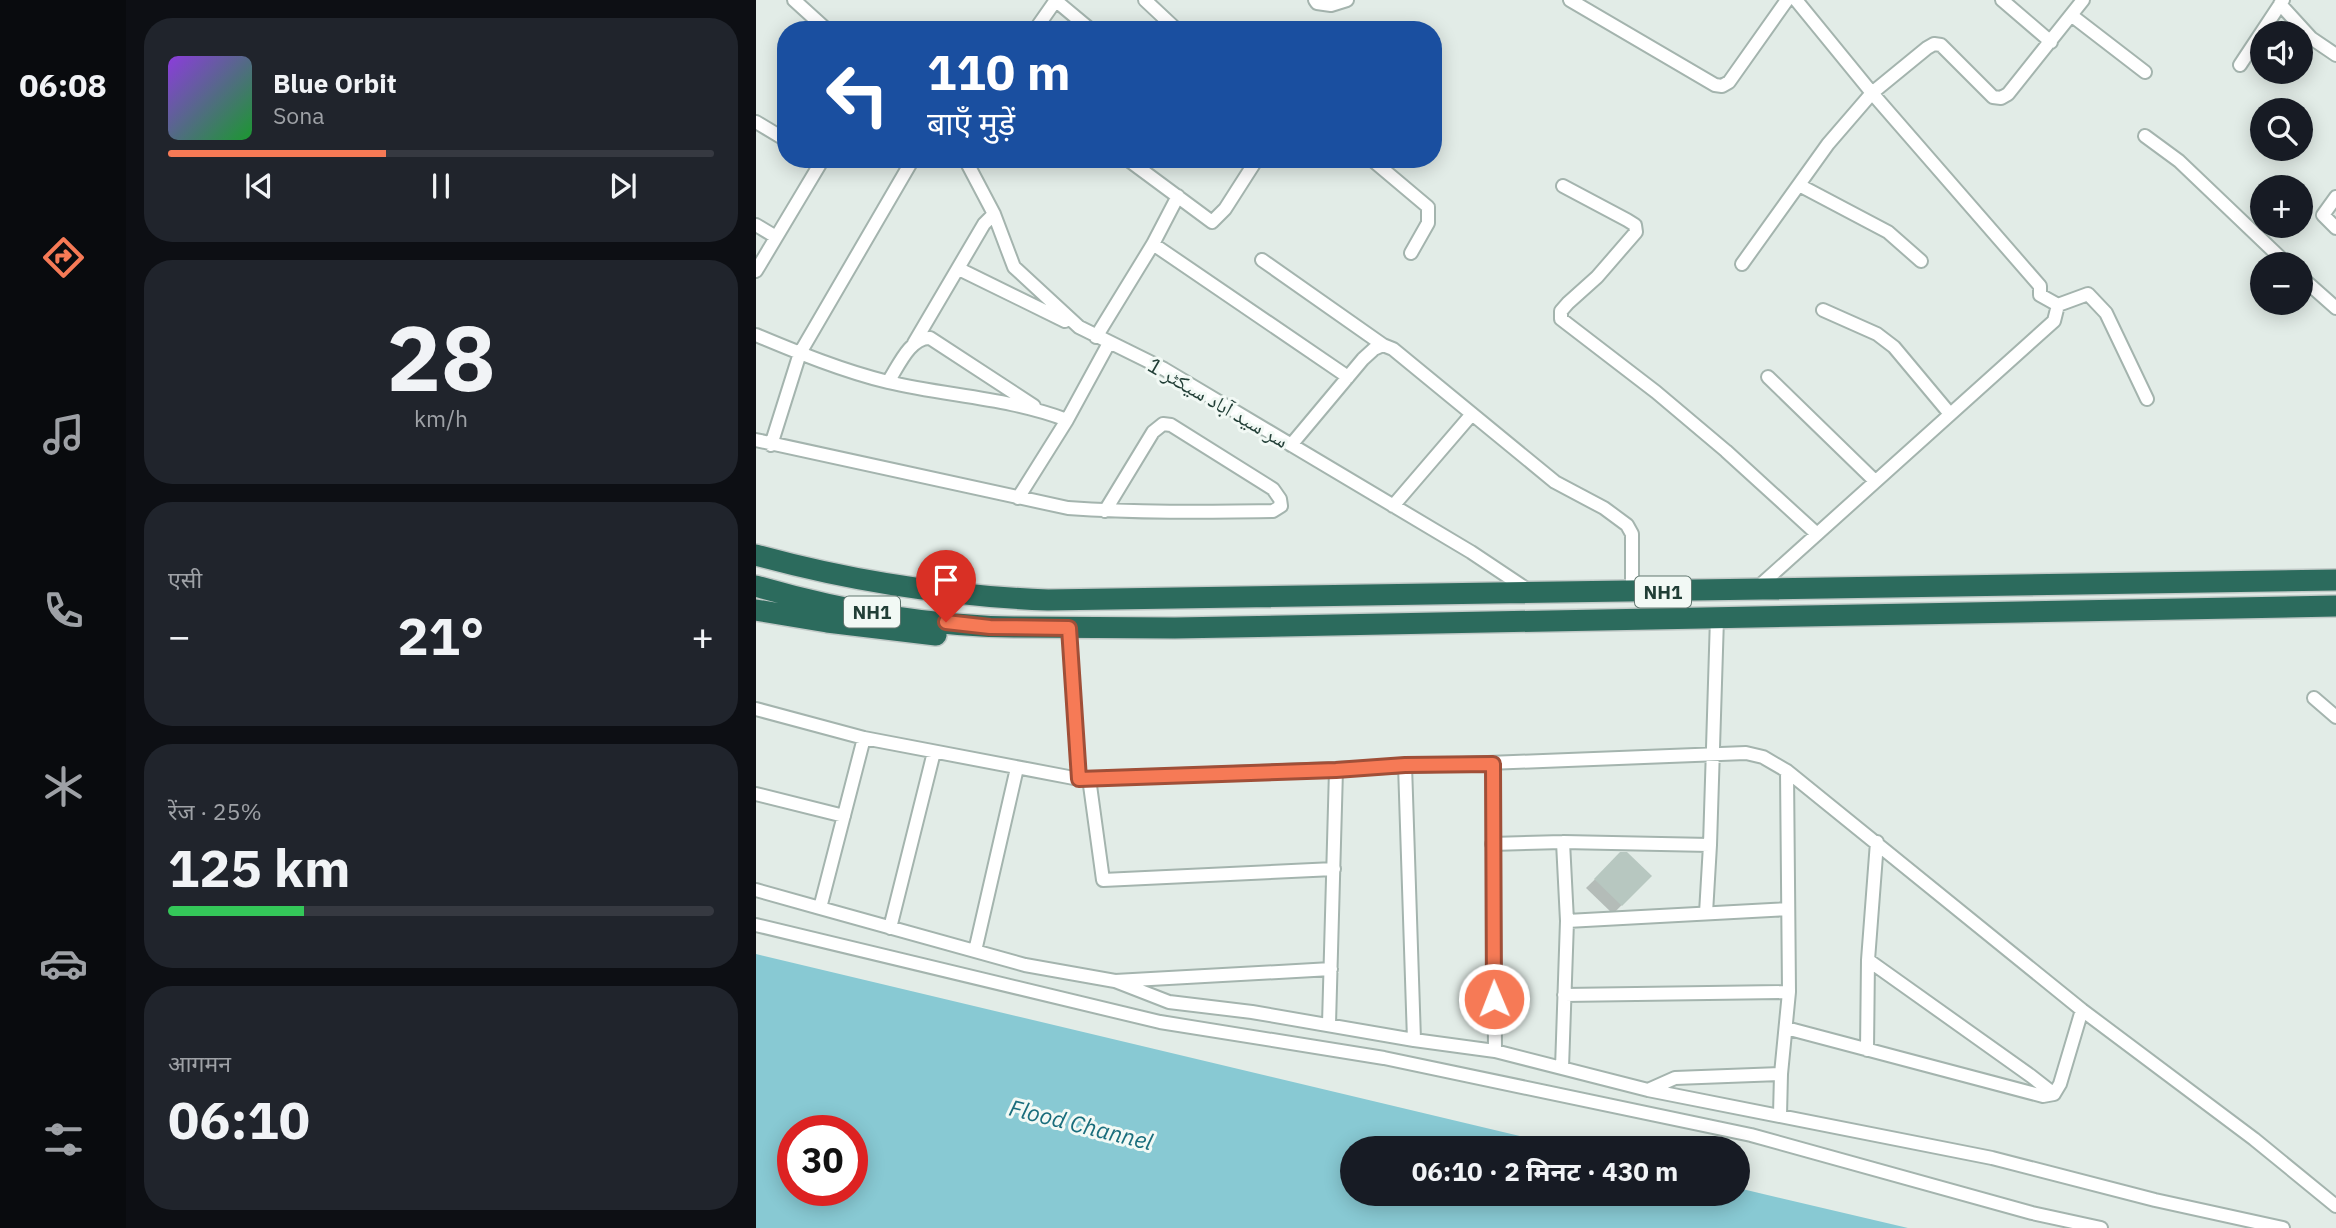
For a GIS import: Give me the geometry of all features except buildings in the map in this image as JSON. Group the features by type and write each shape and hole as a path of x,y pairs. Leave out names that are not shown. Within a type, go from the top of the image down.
{"highway":[{"path":"756,546 908,576 989,588 1024,599"},
{"name":"NH1","path":"756,555 911,590 1024,599 1632,593 2336,580"},
{"name":"NH1","path":"756,586 818,602 990,627 1175,628 2336,606"},
{"path":"756,610 915,633 969,637 1024,627"}],"street":[{"path":"794,0 817,21"},
{"path":"1041,21 1055,0 1080,21"},
{"path":"1145,0 1167,21"},
{"path":"1315,0 1317,3 1331,5 1347,0"},
{"path":"1570,0 1715,85 1722,86 1729,82 1787,0"},
{"path":"1796,0 1872,93 2040,286 2040,295 2058,305 2088,294 2106,313 2147,399"},
{"path":"2002,0 2051,42"},
{"path":"1742,264 1828,144 1872,93 1934,44 1941,45 1993,97 2001,98 2008,94 2051,42 2082,0"},
{"path":"2240,65 2282,2 2311,37 2336,55"},
{"path":"2071,15 2145,72"},
{"path":"756,122 777,135"},
{"path":"2145,136 2179,161 2274,252"},
{"path":"756,271 816,168"},
{"path":"771,445 800,353 909,168"},
{"name":"سر سید آباد سیکٹر 1","path":"970,168 994,214 1014,267 1079,327 1164,369 1471,552 1531,592"},
{"path":"1139,168 1212,222 1225,209 1251,168"},
{"path":"1382,168 1428,207 1428,223 1411,253"},
{"path":"1799,185 1888,232 1921,261"},
{"path":"1563,186 1627,220 1634,225 1636,233 1597,277 1561,311 1561,319 1676,409 1817,534"},
{"path":"1096,337 1153,244 1178,196"},
{"path":"2336,197 2323,215 2336,228"},
{"path":"888,382 984,224 994,214"},
{"path":"756,226 776,237"},
{"path":"1153,244 1348,377"},
{"path":"1262,260 1383,345 1393,349 1555,482 1604,508 1627,525 1632,534 1632,593"},
{"path":"959,269 1079,327"},
{"path":"2313,288 2336,308"},
{"path":"1755,590 2053,321 2058,305"},
{"path":"1823,310 1877,334 1894,347 1950,414"},
{"path":"756,335 800,353 888,382 1040,410 1067,420"},
{"path":"914,343 922,338 930,338 1040,410"},
{"path":"1018,498 1067,420 1109,343"},
{"path":"1291,445 1348,377 1374,349 1383,345"},
{"path":"1768,377 1875,481"},
{"path":"1392,506 1472,414"},
{"path":"756,440 1068,508 1105,511 1273,511 1281,506 1273,489 1171,425 1163,424 1153,432 1105,511"},
{"path":"1706,913 1717,618"},
{"path":"1069,628 1084,778 1103,880 1334,869"},
{"path":"2314,698 2336,717"},
{"path":"756,709 864,738 1017,768 1084,778 1746,753 1763,757 1787,771 2082,1010 2254,1139 2336,1206"},
{"path":"820,908 864,738"},
{"path":"890,928 934,752"},
{"path":"1493,764 1495,1051"},
{"path":"1405,765 1414,1040"},
{"path":"975,951 1017,768"},
{"path":"1329,1024 1336,770"},
{"path":"1780,1115 1789,992 1787,771"},
{"path":"756,794 844,816"},
{"path":"1492,844 1563,842 1710,845"},
{"path":"1562,1069 1567,922 1563,842"},
{"path":"1867,1049 1868,960 1877,842"},
{"path":"756,890 1025,965 1115,981 1169,1002 1495,1051 1648,1090 1992,1158 2155,1200 2283,1228"},
{"path":"1567,922 1788,909"},
{"path":"756,925 1160,1022 1384,1058 1751,1135 2032,1213 2101,1228"},
{"path":"1868,960 2054,1094"},
{"path":"1115,981 1331,969"},
{"path":"1564,995 1789,992"},
{"path":"1786,1028 2043,1096 2054,1094 2060,1084 2082,1010"},
{"path":"1648,1090 1675,1078 1781,1074"}],"water":[{"name":"Flood Channel","path":"756,954 1520,1136 1340,1136 1340,1206 1750,1206 1750,1191 1908,1228 756,1228"}],"route":[{"path":"946,622 990,627 1069,628 1079,779 1405,765 1493,764 1494,999"}]}
